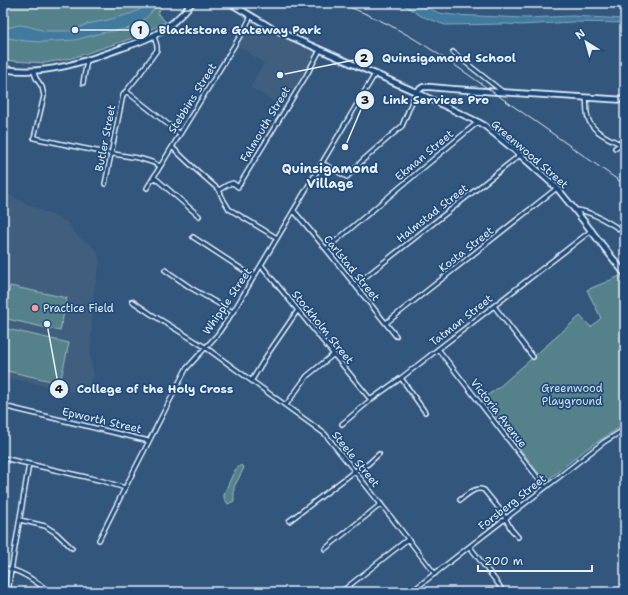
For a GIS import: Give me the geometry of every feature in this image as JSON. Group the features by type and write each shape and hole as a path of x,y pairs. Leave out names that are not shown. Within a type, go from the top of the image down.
{"main road":[{"path":"3,69 51,69 68,66 116,51 154,36 172,24 192,3"},
{"name":"Greenwood Street","path":"230,3 268,26 416,92 478,122 520,155 557,188 592,230 625,274"},
{"path":"416,92 423,87 430,87 625,100"}],"street":[{"name":"Stebbins Street","path":"147,188 251,16"},
{"name":"Butler Street","path":"105,184 123,95 157,50 158,46 154,36"},
{"name":"Falmouth Street","path":"219,190 233,183 238,187 306,76 320,50"},
{"path":"453,52 504,93"},
{"path":"83,83 87,60"},
{"path":"32,70 42,87 44,96 34,138 143,159 160,166"},
{"name":"Whipple Street","path":"99,540 186,369 217,335 233,312 375,74"},
{"path":"126,91 180,133"},
{"path":"322,163 347,177 363,160 402,126 416,92"},
{"path":"586,98 591,125 620,144"},
{"name":"Ekman Street","path":"326,249 478,122"},
{"path":"615,148 625,141"},
{"path":"172,147 219,190 229,209 277,238"},
{"name":"Halmstad Street","path":"355,285 520,155"},
{"path":"154,177 199,216"},
{"name":"Kosta Street","path":"386,323 557,188"},
{"path":"575,210 594,214 625,233"},
{"name":"Carlstad Street","path":"294,211 396,336"},
{"name":"Tatman Street","path":"342,424 592,230"},
{"path":"193,237 254,277"},
{"name":"Stockholm Street","path":"261,265 371,400"},
{"path":"165,270 191,288 233,312"},
{"name":"Steele Street","path":"132,301 205,347 325,434 435,574"},
{"path":"494,306 533,357"},
{"path":"252,380 298,310"},
{"name":"Victoria Avenue","path":"438,349 545,487"},
{"path":"286,405 307,376 334,354"},
{"path":"401,378 425,412"},
{"name":"Epworth Street","path":"3,406 149,441"},
{"name":"Forsberg Street","path":"412,592 545,487 604,442 625,429"},
{"path":"289,521 355,471 368,464 379,454"},
{"path":"3,458 103,481 125,488"},
{"path":"12,592 9,587 11,568 29,464"},
{"path":"460,500 475,490 482,489 502,512 518,537"},
{"path":"325,549 381,504"},
{"path":"20,520 45,526 72,548"},
{"path":"341,592 408,539"},
{"path":"470,547 503,592"},
{"path":"3,568 11,568 50,592"}],"shaded area":[{"path":"149,3 159,3 147,17 135,26 126,29 101,33 75,40 42,42 8,38 3,39 3,29 19,25 45,31 71,31 87,24 133,13"},
{"path":"401,3 418,3 439,13 453,15 526,18 572,16 625,19 625,23 573,22 521,25 445,25 421,16"},
{"path":"529,3 625,3 625,10 577,4"},
{"path":"253,22 271,33 316,53 283,107 250,87 264,63 238,46"},
{"path":"3,191 68,223 77,236 89,243 97,251 100,262 94,291 90,357 94,376 87,395 3,377"}],"green space":[{"path":"3,3 162,3 158,14 166,22 130,39 72,58 45,63 13,61 3,59"},
{"name":"Greenwood Playground","path":"620,276 625,282 625,424 588,448 545,482 482,399 498,388 580,316 591,327 601,318 587,290"},
{"name":"Practice Field","path":"10,286 67,298 60,331 3,318"},
{"path":"3,328 69,343 60,383 3,370"},
{"path":"241,465 244,468 234,487 234,501 228,504 224,498 224,494 235,470"}],"railway":[{"path":"337,3 378,19 436,52 625,185"}],"place":[{"name":"Blackstone Gateway Park","path":"75,30"},
{"name":"Quinsigamond School","path":"280,75"},
{"name":"Link Services Pro","path":"345,147"},
{"name":"Practice Field","path":"35,308"},
{"name":"College of the Holy Cross","path":"47,324"}],"district":[{"name":"Quinsigamond Village","path":"330,176"}]}
